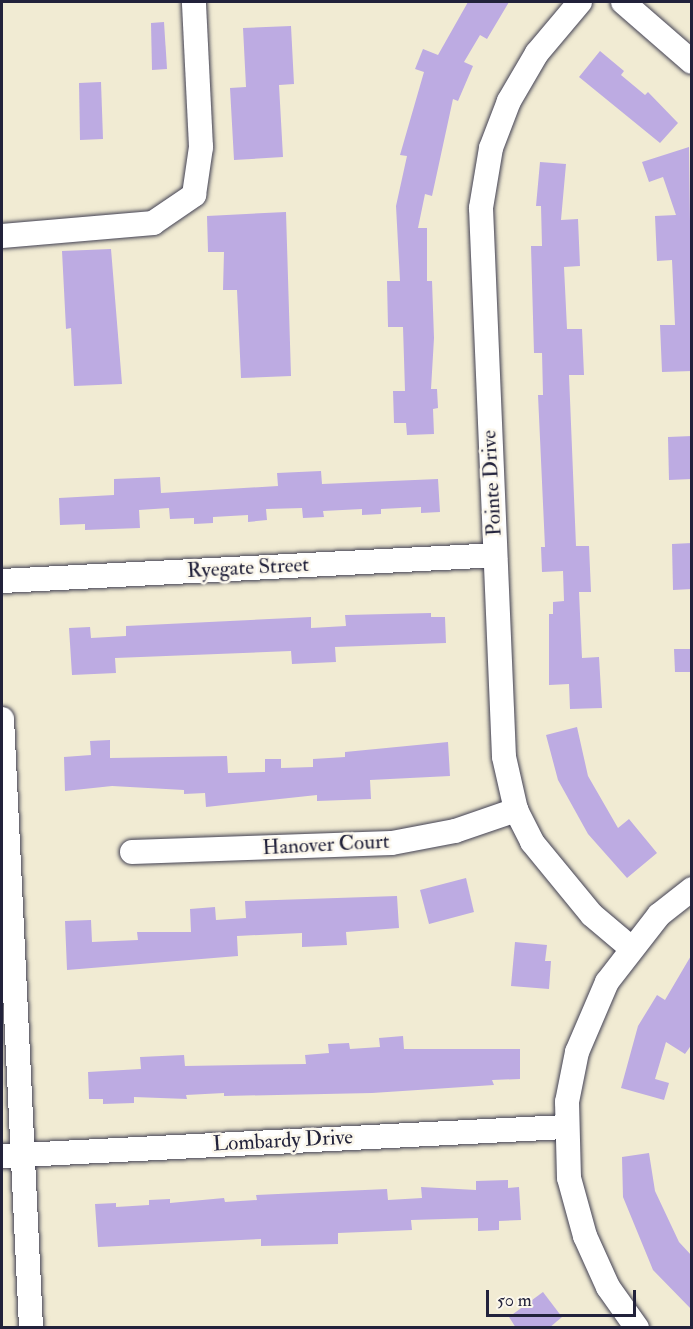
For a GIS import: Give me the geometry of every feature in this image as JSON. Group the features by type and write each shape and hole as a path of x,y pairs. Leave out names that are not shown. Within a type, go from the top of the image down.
{"street":[{"path":"2,237 153,223 194,195 201,147 194,2"},
{"name":"Pointe Drive","path":"580,2 520,79 499,124 486,173 480,238 504,757 516,810 532,842 558,878 592,915 630,947"},
{"path":"623,2 692,62"},
{"name":"Ryegate Street","path":"2,580 495,555"},
{"path":"2,719 11,1156 31,1328"},
{"name":"Hanover Court","path":"132,852 392,843 455,831 516,810"},
{"path":"637,1328 608,1287 585,1236 569,1178 566,1127 571,1077 585,1028 607,982 630,947 659,915 692,889"},
{"name":"Lombardy Drive","path":"11,1156 566,1127"}],"building":[{"path":"468,2 509,2 487,39 480,35 464,62 473,66 458,101 453,99 432,196 425,194 418,228 427,228 427,281 432,281 434,338 431,389 437,389 438,408 433,409 434,434 407,435 406,423 394,423 393,391 405,391 403,327 388,327 387,281 400,281 396,206 407,156 400,155 424,72 415,69 423,49 438,55"},
{"path":"164,22 167,69 152,70 151,23"},
{"path":"291,26 294,84 279,85 283,157 234,160 230,88 246,87 243,28"},
{"path":"600,51 624,71 621,75 645,95 648,92 678,123 660,143 579,77"},
{"path":"101,82 103,139 80,140 79,83"},
{"path":"689,147 692,371 662,372 660,325 675,325 672,260 657,261 655,216 676,215 663,177 649,182 642,162"},
{"path":"540,162 566,164 561,220 578,219 580,266 564,267 567,329 582,329 584,375 569,375 576,546 589,546 591,592 579,592 582,658 599,657 602,708 570,709 569,684 549,685 549,614 553,614 553,602 564,601 563,571 542,572 541,547 545,547 538,395 543,395 542,353 534,353 531,246 542,246 541,206 536,206"},
{"path":"286,212 291,376 241,378 237,290 223,290 224,252 208,252 207,216"},
{"path":"111,249 122,384 74,386 71,328 66,329 62,251"},
{"path":"692,436 692,479 669,480 668,437"},
{"path":"321,471 322,484 438,479 440,512 421,513 421,507 381,509 381,514 362,515 362,509 323,511 324,517 303,518 302,508 266,509 267,520 248,522 248,515 213,517 213,523 194,524 194,518 170,519 169,508 139,510 140,528 85,530 85,524 60,525 59,498 114,495 114,479 160,477 161,493 278,486 277,473"},
{"path":"692,543 692,589 673,590 672,544"},
{"path":"431,613 431,617 445,617 446,643 335,647 336,662 292,664 291,651 115,658 116,673 72,675 69,628 90,627 91,638 126,636 126,626 311,617 311,628 346,626 345,615"},
{"path":"674,649 692,649 692,672 675,672"},
{"path":"577,727 588,776 618,828 629,819 657,853 627,878 588,834 558,780 546,735"},
{"path":"110,740 110,758 227,756 228,773 265,772 265,759 281,759 281,768 313,767 313,759 345,757 345,752 448,742 450,776 370,780 371,799 317,801 317,795 206,807 205,793 184,794 184,790 112,786 65,791 64,757 91,755 90,741"},
{"path":"466,878 474,912 429,924 420,890"},
{"path":"397,896 399,928 346,932 347,945 302,947 302,933 237,936 238,956 67,970 65,921 91,920 92,942 138,940 137,932 191,932 190,909 215,907 216,920 246,918 245,901"},
{"path":"515,942 547,945 545,961 551,961 549,989 511,986"},
{"path":"692,954 692,1044 685,1054 666,1042 655,1079 669,1083 664,1100 621,1088 638,1026 657,995 665,1000"},
{"path":"403,1036 404,1049 520,1049 520,1079 492,1080 494,1085 372,1093 224,1096 224,1093 186,1095 187,1099 134,1097 134,1103 103,1104 103,1099 89,1099 88,1072 141,1069 140,1057 184,1055 185,1066 306,1064 305,1055 329,1053 328,1044 349,1043 350,1049 380,1047 379,1038"},
{"path":"649,1153 655,1191 679,1242 692,1256 692,1310 653,1270 623,1197 622,1157"},
{"path":"508,1180 508,1188 519,1187 521,1220 499,1221 499,1230 478,1231 478,1218 411,1220 412,1230 338,1233 338,1244 261,1246 261,1239 98,1247 95,1204 116,1203 116,1207 149,1205 149,1200 170,1199 170,1203 224,1198 225,1202 257,1200 256,1195 387,1189 388,1200 422,1198 421,1187 476,1190 476,1181"},
{"path":"543,1292 562,1317 549,1328 516,1328 509,1317"}]}
